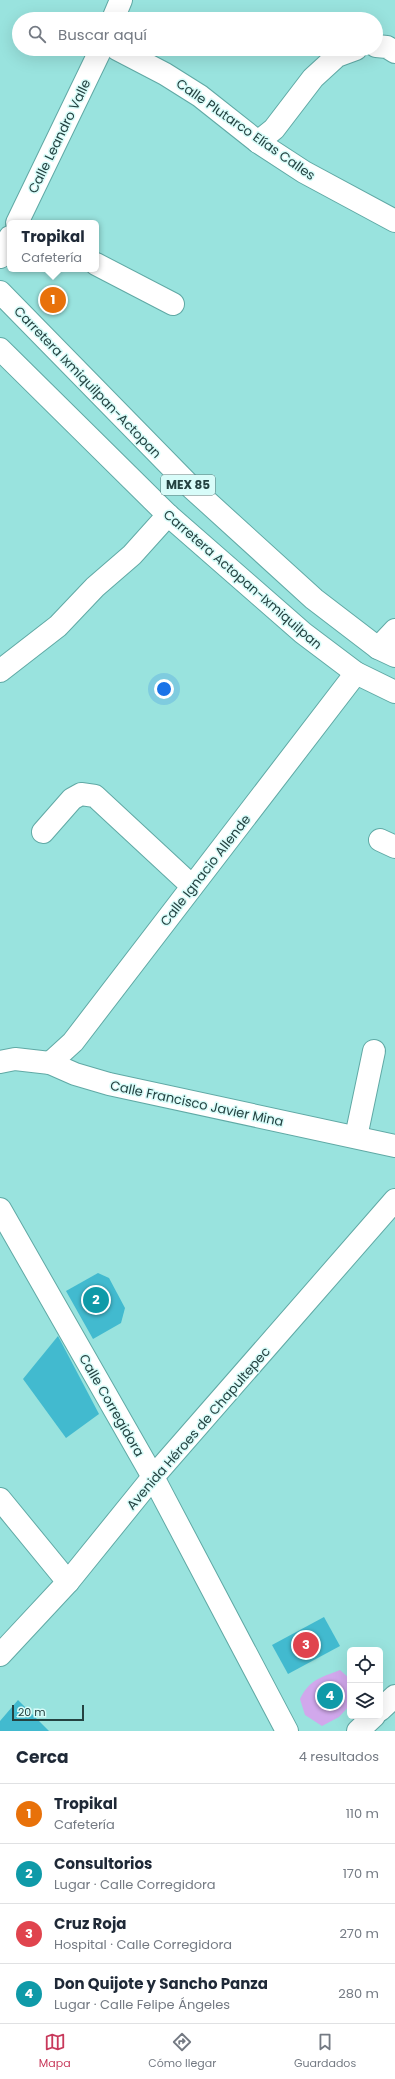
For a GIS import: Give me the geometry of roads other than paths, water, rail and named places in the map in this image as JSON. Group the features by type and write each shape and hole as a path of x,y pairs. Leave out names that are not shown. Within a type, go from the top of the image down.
{"street":[{"path":"116,12 121,0"},
{"path":"383,47 387,47 395,52"},
{"name":"Calle Leandro Valle","path":"18,220 98,56"},
{"name":"Calle Plutarco Elías Calles","path":"131,56 165,74 200,96 258,142 304,172 395,221"},
{"path":"258,142 274,129 313,78 337,56"},
{"path":"0,257 7,243"},
{"path":"99,266 173,304"},
{"name":"Carretera Ixmiquilpan-Actopan","path":"0,292 192,488 314,599 387,652"},
{"name":"Carretera Actopan-Ixmiquilpan","path":"0,349 168,515 303,633 356,673 395,692"},
{"path":"0,671 58,626 95,587 132,555 168,515"},
{"path":"387,652 395,630"},
{"name":"Calle Ignacio Allende","path":"50,1063 73,1042 356,673"},
{"path":"43,832 72,799 81,794 95,796 192,886"},
{"path":"356,1138 374,1051"},
{"name":"Calle Francisco Javier Mina","path":"0,1062 15,1059 50,1063 75,1074 109,1084 395,1146"},
{"name":"Avenida Héroes de Chapultepec","path":"0,1655 68,1582 153,1477 395,1200"},
{"name":"Calle Corregidora","path":"0,1209 153,1477 287,1731"},
{"path":"0,1499 68,1582"},
{"path":"383,1707 395,1696"},
{"path":"358,1731 371,1719"}],"place":[{"name":"Tropikal","path":"53,300"},
{"name":"Consultorios","path":"96,1300"},
{"name":"Cruz Roja","path":"306,1645"},
{"name":"Don Quijote y Sancho Panza","path":"330,1696"}]}
